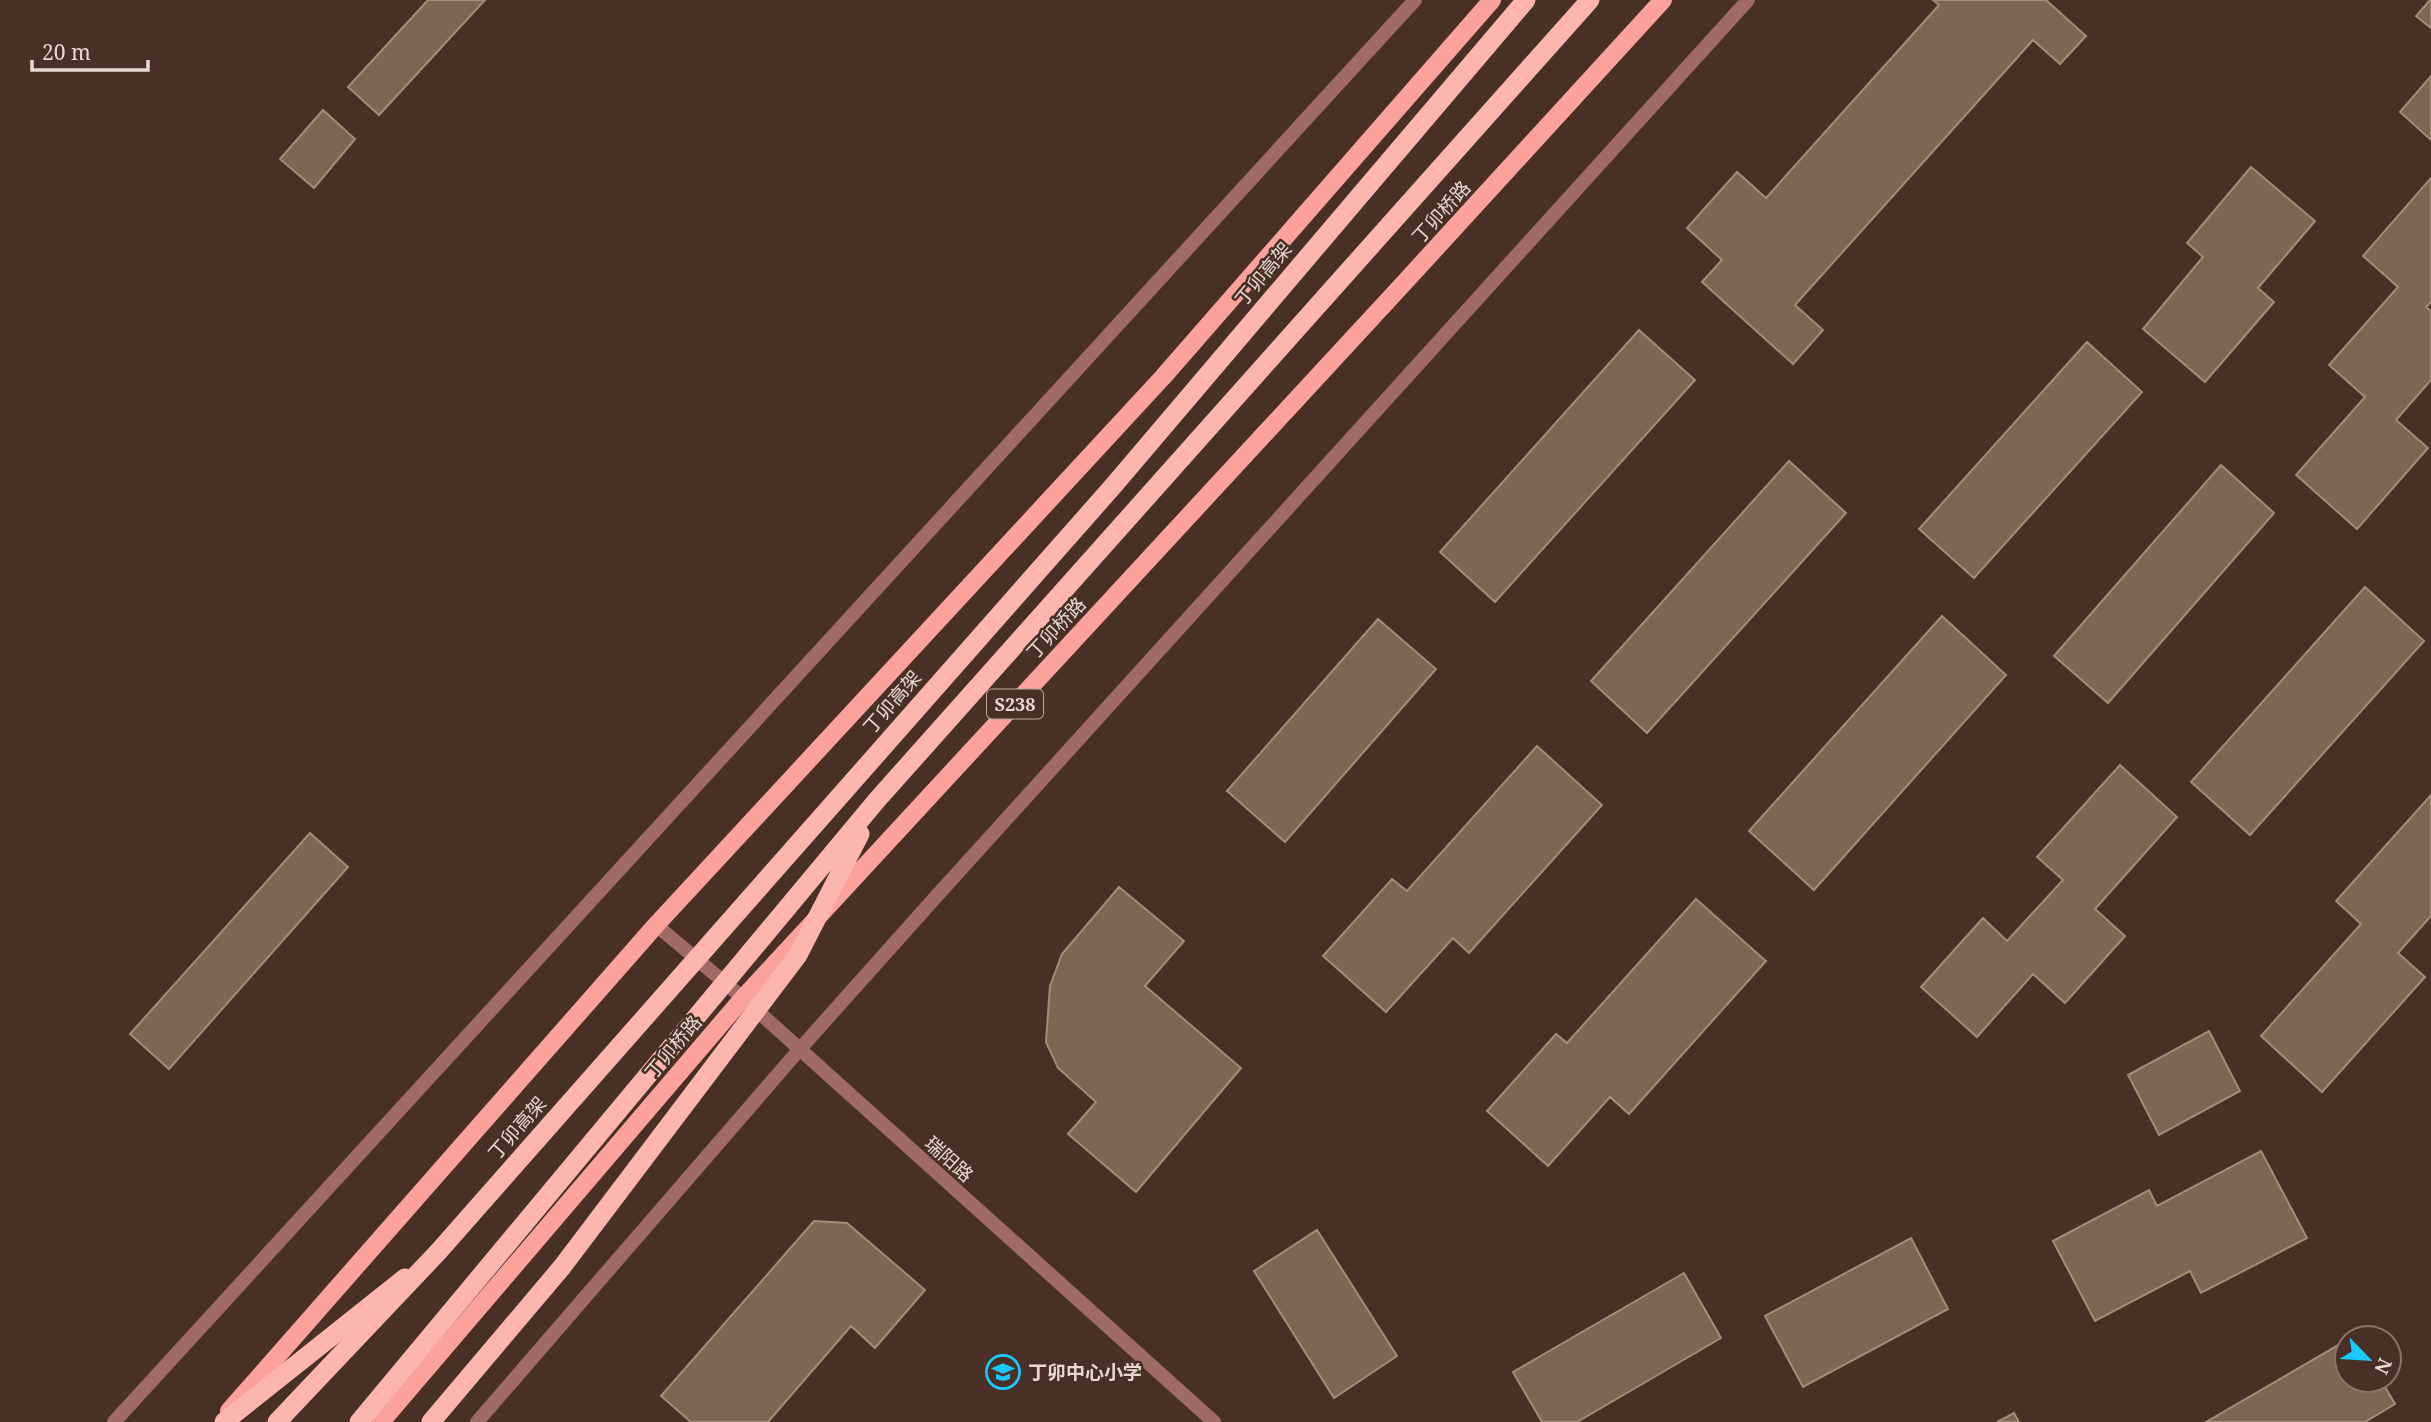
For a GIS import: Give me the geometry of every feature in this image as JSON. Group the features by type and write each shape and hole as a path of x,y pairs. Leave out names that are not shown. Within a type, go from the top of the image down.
{"highway":[{"name":"丁卯高架","path":"277,1422 439,1251 1114,485 1526,0"},
{"name":"S238","path":"359,1422 877,800 1590,0"},
{"path":"431,1422 562,1267 798,955 877,800"},
{"path":"224,1422 439,1251"}],"main road":[{"path":"219,1422 656,925 1163,377 1492,0"},
{"name":"丁卯桥路","path":"381,1422 743,998 1663,0"}],"street":[{"path":"114,1422 1415,0"},
{"path":"477,1422 799,1050 1748,0"},
{"name":"瑞阳路","path":"656,925 743,998 1214,1422"}],"building":[{"path":"428,0 485,0 379,115 348,87"},
{"path":"1933,0 2046,0 2086,36 2060,64 2033,40 1795,305 1823,330 1793,364 1702,282 1722,260 1687,228 1737,172 1766,198 1939,5"},
{"path":"2431,0 2431,28 2416,16"},
{"path":"2431,76 2431,140 2400,112"},
{"path":"323,110 355,139 314,188 280,159"},
{"path":"2251,167 2315,221 2258,288 2274,302 2205,382 2143,329 2203,257 2187,243"},
{"path":"2431,178 2431,302 2426,307 2431,311 2431,380 2396,420 2428,448 2357,529 2296,475 2365,397 2329,365 2398,287 2363,256"},
{"path":"1639,330 1695,380 1495,602 1440,552"},
{"path":"2087,342 2142,392 1974,578 1919,529"},
{"path":"1789,461 1846,513 1647,733 1591,681"},
{"path":"2221,465 2274,513 2108,703 2054,656"},
{"path":"2365,587 2424,641 2250,835 2191,782"},
{"path":"1942,616 2006,675 1814,890 1749,831"},
{"path":"1378,619 1436,669 1285,842 1227,791"},
{"path":"1537,746 1602,805 1469,953 1453,938 1386,1012 1323,956 1392,879 1407,891"},
{"path":"2120,765 2177,817 2095,909 2125,936 2065,1003 2033,974 1977,1037 1921,987 1983,918 2007,941 2063,880 2037,857"},
{"path":"2431,795 2431,916 2398,953 2425,977 2322,1092 2261,1036 2361,924 2336,901"},
{"path":"310,833 348,867 169,1069 130,1034"},
{"path":"1119,887 1184,941 1145,986 1241,1068 1136,1192 1068,1134 1096,1102 1058,1068 1046,1042 1050,986 1062,954"},
{"path":"1696,899 1766,961 1629,1114 1610,1097 1548,1166 1487,1111 1556,1034 1567,1043"},
{"path":"2209,1031 2240,1091 2159,1135 2128,1075"},
{"path":"2261,1151 2307,1238 2201,1293 2190,1271 2095,1321 2053,1241 2149,1190 2157,1206"},
{"path":"814,1221 847,1223 925,1290 875,1348 851,1326 768,1422 691,1422 661,1396"},
{"path":"1317,1230 1397,1356 1334,1398 1254,1271"},
{"path":"1911,1238 1948,1309 1803,1387 1765,1316"},
{"path":"1684,1273 1721,1338 1577,1422 1542,1422 1513,1372"},
{"path":"2333,1348 2333,1394 2389,1394 2395,1404 2365,1422 2206,1422"},
{"path":"2014,1413 2019,1422 1997,1422"}],"place":[{"name":"丁卯中心小学","path":"1003,1372"}]}
